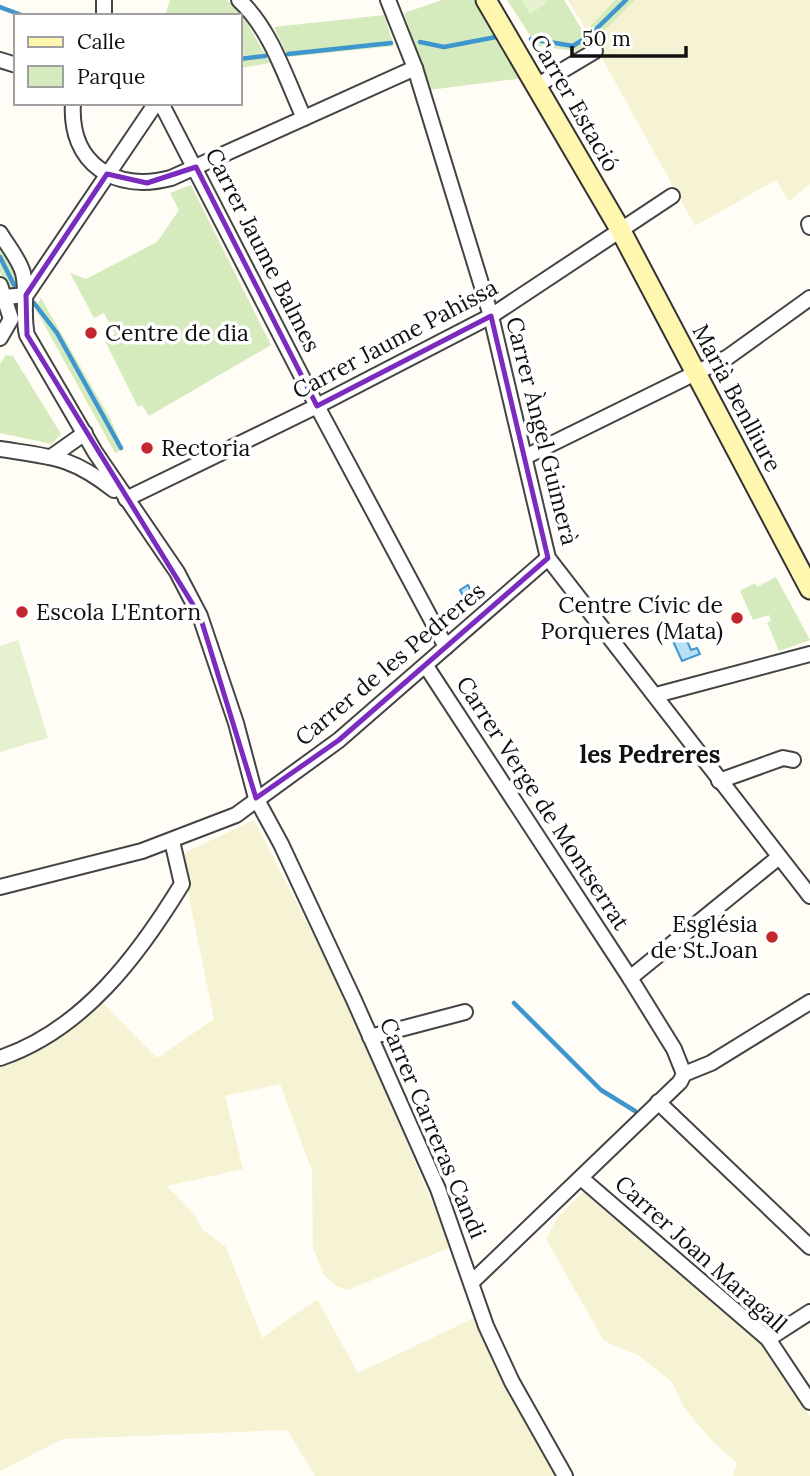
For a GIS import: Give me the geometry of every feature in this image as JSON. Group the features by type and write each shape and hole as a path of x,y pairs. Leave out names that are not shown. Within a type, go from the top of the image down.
{"street":[{"path":"239,0 258,22 270,43 304,118"},
{"name":"Carrer Àngel Guimerà","path":"388,0 415,68 491,316 548,558 810,896"},
{"name":"Carrer Estació","path":"486,0 621,231"},
{"path":"538,85 595,51"},
{"path":"73,105 72,122 87,158 107,174 125,181 147,183 171,178 415,68"},
{"path":"26,295 157,105"},
{"name":"Carrer Jaume Balmes","path":"159,105 196,166 317,406 446,647"},
{"name":"Carrer Jaume Pahissa","path":"126,499 317,406 491,316 673,196"},
{"name":"Marià Benlliure","path":"621,231 810,589"},
{"path":"0,233 23,270 26,295 23,318 27,335 126,499"},
{"path":"26,295 3,291 11,320 3,334 27,335"},
{"path":"525,457 697,374 739,350 810,298"},
{"path":"51,457 85,433"},
{"path":"0,449 73,462 95,474 126,499"},
{"name":"Carrer Carreras Candi","path":"126,499 177,572 200,616 236,723 256,798 281,844 438,1189 486,1326 512,1382 565,1476"},
{"name":"Carrer de les Pedreres","path":"0,887 172,841 236,815 256,798 311,761 426,666 548,558"},
{"path":"656,695 810,654"},
{"name":"Carrer Verge de Montserrat","path":"426,666 630,978 674,1049 684,1074"},
{"path":"719,781 783,758 793,760"},
{"path":"0,1058 23,1050 55,1032 96,996 147,942 182,884 172,841"},
{"path":"630,978 779,857"},
{"path":"472,1282 680,1082 684,1074 711,1063 810,1002"},
{"path":"370,1037 465,1012"},
{"path":"658,1102 810,1247"},
{"name":"Carrer Joan Maragall","path":"581,1178 768,1339 810,1402"},
{"path":"768,1339 810,1312"}],"highlighted area":[{"path":"196,167 317,406 491,316 548,558 339,740 256,798 200,616 27,335 26,295 107,174 147,183"}],"shaded area":[{"path":"568,0 615,0 587,31"},
{"path":"635,0 810,0 810,184 789,201 776,180 695,226 593,42"},
{"path":"254,820 344,995 451,1247 348,1290 336,1286 324,1275 313,1248 312,1171 280,1084 225,1096 243,1169 167,1186 195,1215 203,1230 226,1247 262,1338 317,1299 358,1373 476,1317 503,1382 556,1476 315,1476 287,1430 63,1439 0,1471 0,1058 96,996 157,1058 214,1019 183,868 186,852"},
{"path":"584,1191 764,1345 810,1417 810,1476 733,1476 737,1463 711,1440 683,1406 672,1382 638,1355 604,1341 546,1239 557,1218"}],"green space":[{"path":"170,0 227,0 241,14 166,14"},
{"path":"442,0 474,0 524,78 429,90 404,13"},
{"path":"507,0 564,0 584,33 615,0 635,0 593,42 575,51 537,46"},
{"path":"522,0 545,0 547,3 530,14"},
{"path":"242,15 243,16 270,63 242,68"},
{"path":"384,15 394,46 288,57 274,27"},
{"path":"191,185 271,345 149,416 142,405 138,407 105,341 115,334 104,313 94,318 70,273 86,279 157,242 179,210 170,193"},
{"path":"0,243 20,284 16,291 8,289 0,272"},
{"path":"41,298 111,420 123,449 115,453 35,308"},
{"path":"6,355 13,356 61,434 52,444 0,433 0,364"},
{"path":"776,577 810,640 779,651 767,622 771,621 769,615 753,620 740,591 755,583 757,587"},
{"path":"18,640 48,738 0,752 0,646"}],"water":[{"path":"468,585 477,603 469,607 460,590"},
{"path":"684,634 691,650 697,648 700,654 682,661 672,639"}],"waterway":[{"path":"531,39 573,46 590,35 626,0"},
{"path":"0,7 19,14"},
{"path":"420,42 444,47 496,37"},
{"path":"288,54 391,43"},
{"path":"242,59 265,56"},
{"path":"0,257 14,285"},
{"path":"34,303 57,333 121,448"},
{"path":"514,1003 601,1090 635,1111"}],"place":[{"name":"Centre de dia","path":"91,333"},
{"name":"Rectoria","path":"147,448"},
{"name":"Escola L'Entorn","path":"22,612"},
{"name":"Centre Cívic de Porqueres (Mata)","path":"737,618"},
{"name":"Església de St.Joan","path":"772,937"}],"district":[{"name":"les Pedreres","path":"650,755"}]}
